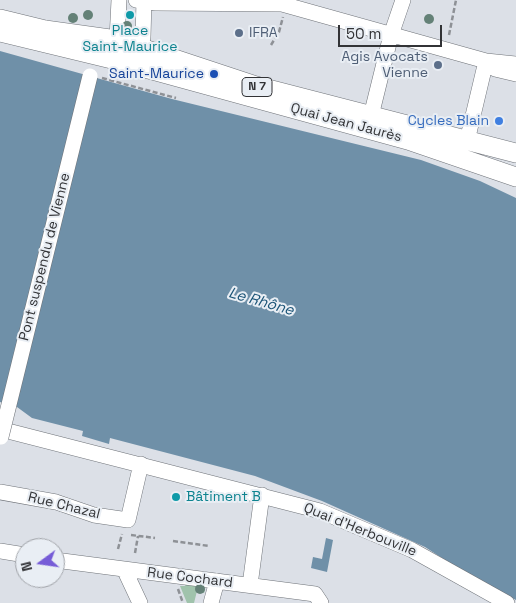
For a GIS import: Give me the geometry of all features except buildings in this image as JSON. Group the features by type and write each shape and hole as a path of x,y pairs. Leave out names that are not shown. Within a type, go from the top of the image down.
{"main road":[{"name":"Quai Jean Jaurès","path":"0,19 44,30 117,40 139,58 408,140 516,177"},
{"name":"Quai Jean Jaurès","path":"0,32 116,60 139,58 516,153"}],"street":[{"path":"116,60 119,0"},
{"path":"371,116 391,35 403,0"},
{"path":"139,58 141,1 236,1 283,2 391,35 446,48 486,61 516,64"},
{"path":"486,61 495,69 516,74"},
{"path":"467,141 486,61"},
{"name":"Pont suspendu de Vienne","path":"0,438 94,75"},
{"name":"Quai d'Herbouville","path":"0,429 320,511 412,550 507,603"},
{"path":"125,527 141,464"},
{"name":"Rue Chazal","path":"0,492 56,502 102,516 125,527"},
{"path":"250,585 262,495"},
{"path":"0,551 15,553"},
{"name":"Rue Cochard","path":"65,562 125,571 315,594 321,603"},
{"path":"125,571 140,603"},
{"path":"211,603 216,581"}],"path":[{"path":"446,48 456,0"},
{"path":"270,45 279,32 283,17 283,2"},
{"path":"94,75 176,98"},
{"path":"125,527 138,536 155,538"},
{"path":"135,553 138,536"},
{"path":"173,541 210,546"}],"green space":[{"path":"187,583 204,588 205,590 204,593 197,591 194,603 187,603 180,586 185,586"}],"water":[{"name":"Le Rhône","path":"0,51 172,99 421,160 480,181 516,198 516,600 462,571 425,547 322,501 255,476 110,438 109,444 82,436 83,431 32,418 17,407 0,402"},
{"path":"326,538 333,540 327,572 311,568 313,557 322,559"}],"place":[{"name":"Place Saint-Maurice","path":"130,15"},
{"name":"IFRA","path":"239,33"},
{"name":"Agis Avocats Vienne","path":"438,65"},
{"name":"Saint-Maurice","path":"214,74"},
{"name":"Cycles Blain","path":"499,121"},
{"name":"Bâtiment B","path":"176,497"}]}
